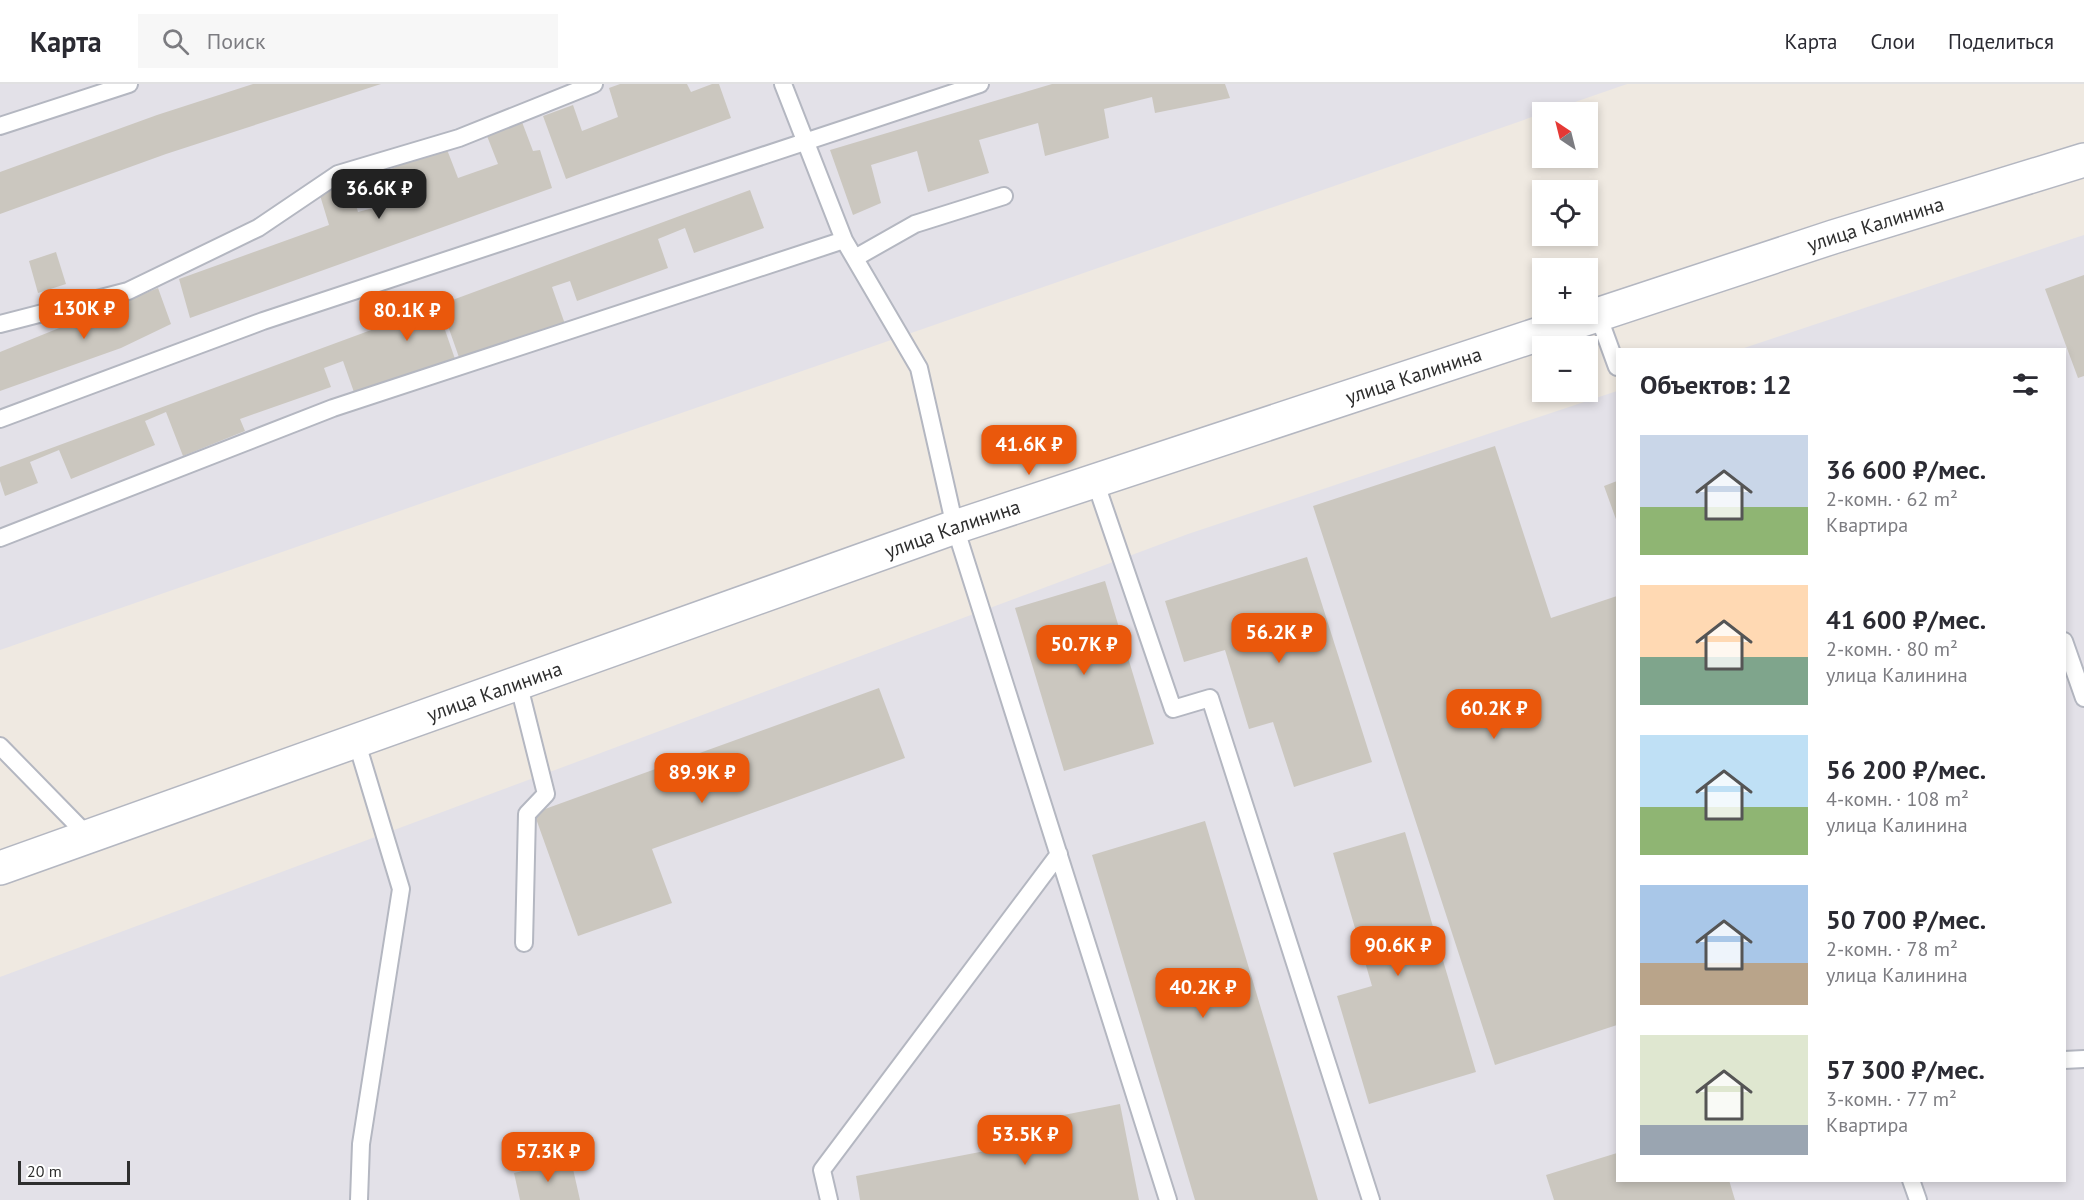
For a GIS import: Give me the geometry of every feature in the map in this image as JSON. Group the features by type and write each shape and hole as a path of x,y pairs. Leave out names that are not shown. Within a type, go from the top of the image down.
{"street":[{"name":"улица Калинина","path":"1598,315 1833,237 2084,160"},
{"name":"улица Калинина","path":"0,868 955,527 1571,324"}],"lane":[{"path":"0,126 129,84"},
{"path":"0,324 128,291 258,228 338,174 459,138 594,84"},
{"path":"783,84 844,240 919,368 955,527 1168,1200"},
{"path":"0,419 263,321 980,84"},
{"path":"855,258 915,224 1004,196"},
{"path":"0,538 333,408 844,240"},
{"path":"1598,315 1616,364"},
{"path":"1095,481 1173,709 1210,698 1371,1200"},
{"path":"2066,647 2084,698"},
{"path":"518,682 546,794 527,814 524,943"},
{"path":"356,740 400,890 361,1144 359,1200"},
{"path":"0,747 88,836"},
{"path":"829,1200 822,1170 1059,854"},
{"path":"2066,1060 2084,1059"},
{"path":"1912,1182 1918,1200"}],"shaded area":[{"path":"0,84 1627,84 1575,102 1532,102 1532,117 0,650"},
{"path":"2084,235 2084,1200 0,1200 0,977 1188,534 1584,402 1598,402 1598,397 1616,391 1616,1182 2066,1182 2066,348 1744,348"}],"building":[{"path":"253,84 381,84 166,154 0,214 0,172 157,115"},
{"path":"620,84 687,84 691,92 712,84 719,84 731,118 566,179 543,116 573,105 582,131 618,117 609,88"},
{"path":"1052,84 1225,84 1230,98 1155,113 1152,97 1104,109 1109,138 1045,156 1038,123 979,140 989,173 928,192 917,151 871,165 881,203 853,215 830,150"},
{"path":"522,122 533,151 540,150 552,188 190,318 179,279 329,225 319,192 349,181 358,212 388,204 378,174 446,147 458,178 498,164 487,136"},
{"path":"750,190 764,228 694,253 685,228 658,239 668,268 577,301 570,281 552,287 566,327 461,363 448,326 444,327 455,359 355,395 343,361 324,368 331,387 240,419 245,431 183,456 166,412 145,421 155,445 71,479 59,450 30,462 38,483 5,496 0,481 0,467"},
{"path":"56,252 66,284 38,293 29,261"},
{"path":"2084,275 2084,376 2078,378 2045,289"},
{"path":"158,288 171,324 121,348 0,391 0,352"},
{"path":"1495,446 1551,618 1616,596 1616,1025 1495,1065 1313,506"},
{"path":"1616,481 1616,519 1604,486"},
{"path":"1307,557 1372,762 1294,787 1273,722 1249,729 1225,650 1184,662 1165,601"},
{"path":"1105,581 1154,744 1064,771 1015,608"},
{"path":"879,688 905,758 652,849 672,903 578,936 534,813"},
{"path":"1205,821 1318,1200 1195,1200 1092,855"},
{"path":"1405,832 1476,1072 1369,1104 1337,996 1372,986 1333,853"},
{"path":"1120,1104 1139,1200 860,1200 856,1176 1016,1145 1012,1125"},
{"path":"1616,1153 1616,1182 1730,1182 1735,1200 1554,1200 1546,1175"},
{"path":"571,1160 580,1200 520,1200 514,1173"}]}
